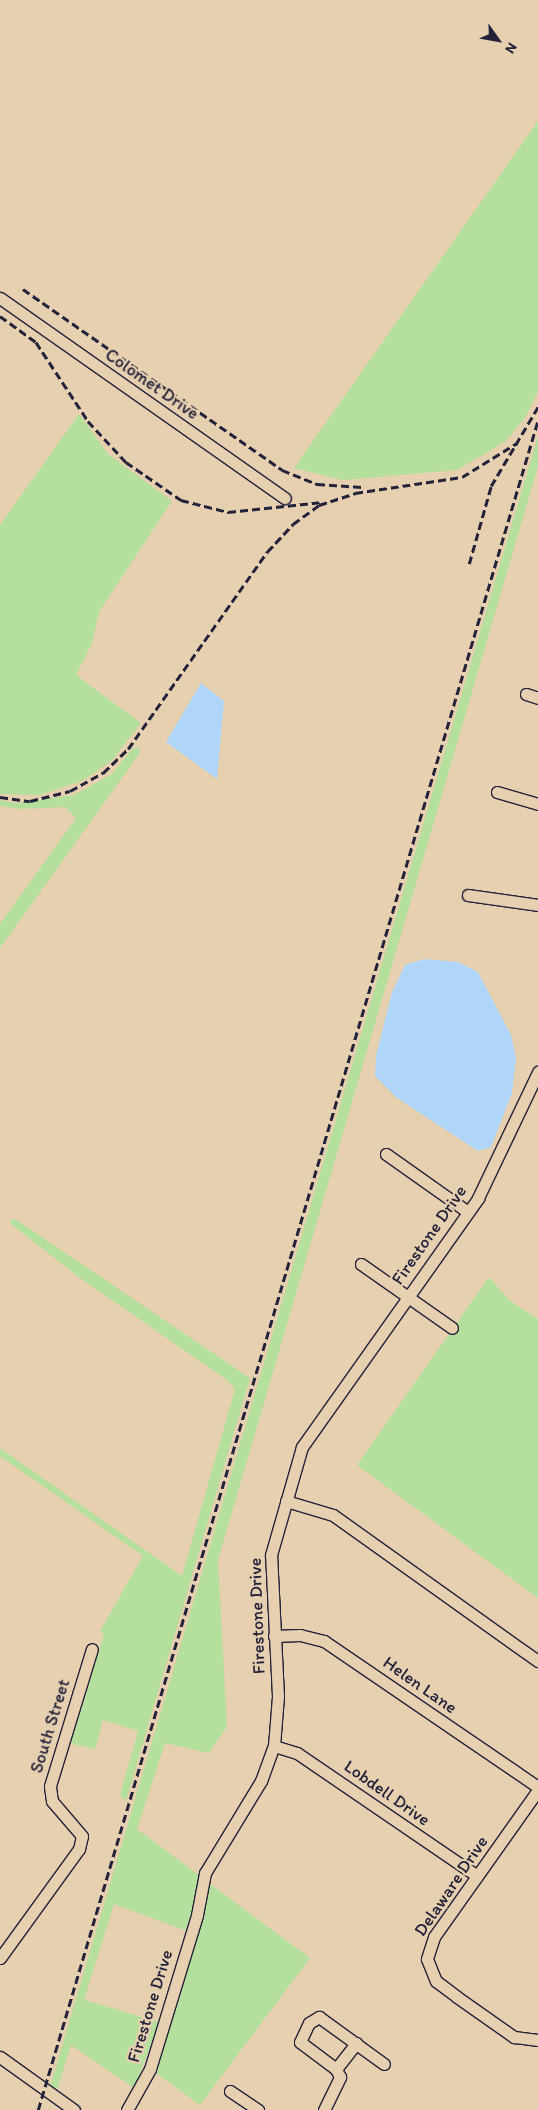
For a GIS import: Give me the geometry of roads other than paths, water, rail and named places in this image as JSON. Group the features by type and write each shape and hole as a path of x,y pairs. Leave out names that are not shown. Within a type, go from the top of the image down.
{"street":[{"name":"Colomet Drive","path":"0,298 285,498"},
{"path":"526,694 538,698"},
{"path":"497,792 538,804"},
{"path":"468,894 538,905"},
{"name":"Firestone Drive","path":"127,2110 150,2069 197,1915 205,1873 257,1789 274,1746 278,1714 270,1568 286,1501 308,1437 468,1212 538,1072"},
{"path":"386,1154 468,1212"},
{"path":"361,1264 452,1328"},
{"path":"286,1501 333,1515 538,1661"},
{"name":"Helen Lane","path":"274,1636 313,1637 334,1646 538,1789"},
{"name":"South Street","path":"0,1958 79,1849 82,1836 52,1801 50,1786 92,1649"},
{"name":"Lobdell Drive","path":"274,1746 298,1753 477,1876"},
{"name":"Delaware Drive","path":"538,1789 429,1947 431,1971 436,1980 514,2036 538,2040"},
{"path":"324,2110 340,2077 336,2069 300,2042 309,2023 319,2018 384,2064"},
{"path":"336,2069 356,2043"},
{"path":"0,2057 74,2110"},
{"path":"230,2091 258,2110"}],"water":[{"path":"201,683 224,701 217,779 166,742"},
{"path":"424,959 458,962 478,972 511,1035 516,1058 512,1093 491,1147 478,1151 397,1098 375,1076 376,1056 392,992 405,965"}],"railway":[{"path":"23,289 282,470 317,484 362,487"},
{"path":"0,316 36,342 88,421 126,462 181,500 228,512 322,502"},
{"path":"469,564 491,486 538,407"},
{"path":"38,2110 538,420"},
{"path":"0,797 30,801 70,791 103,773 128,749 267,552 293,524 319,505 355,493 462,477 517,443"}]}
